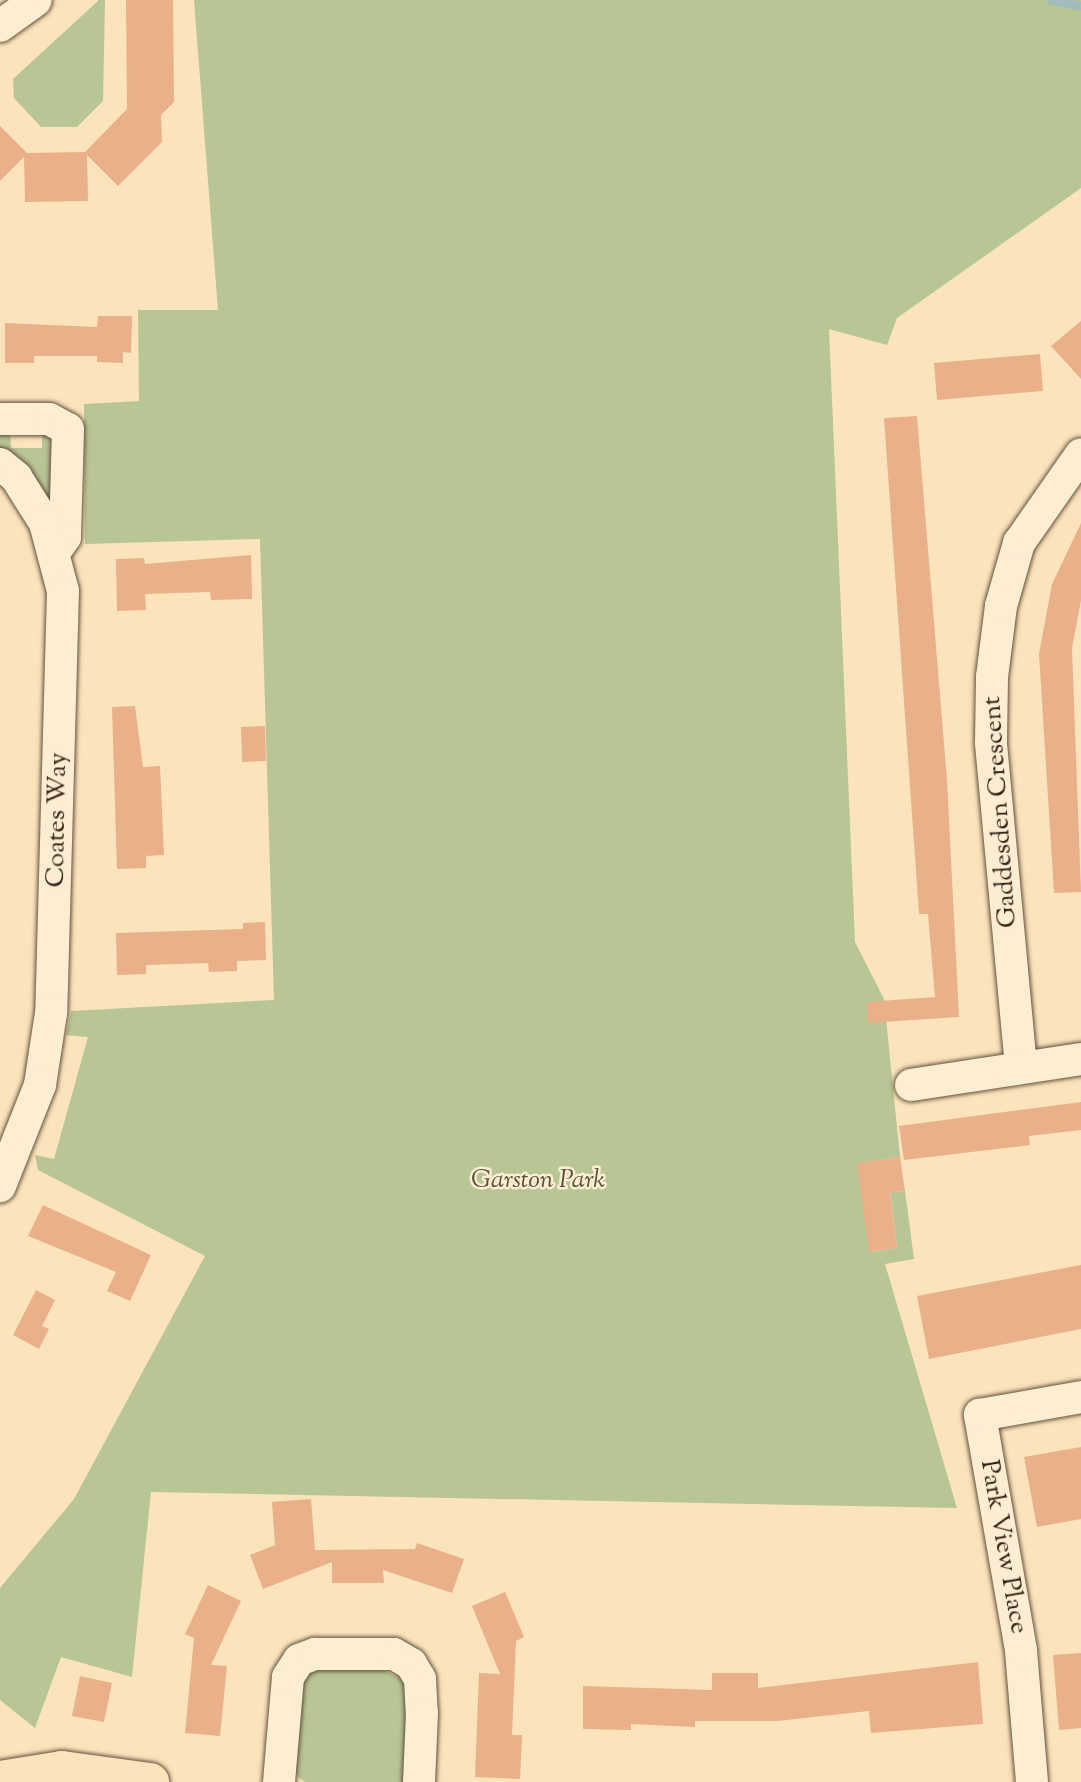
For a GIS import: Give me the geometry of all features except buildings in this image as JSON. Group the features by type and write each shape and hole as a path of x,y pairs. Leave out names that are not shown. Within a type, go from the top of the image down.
{"main road":[{"path":"0,1780 62,1770 150,1782"}],"street":[{"path":"0,26 36,0"},
{"path":"0,419 49,419 68,429 65,537 55,550"},
{"name":"Gaddesden Crescent","path":"1021,1067 992,742 992,677 1001,606 1019,543 1081,454"},
{"name":"Coates Way","path":"0,464 32,500 55,550 63,592 52,1001 40,1086 0,1186"},
{"path":"911,1085 1081,1059"},
{"name":"Park View Place","path":"1031,1782 1021,1650 980,1415 1081,1397"},
{"path":"279,1782 288,1676 299,1660 328,1654 394,1654 411,1664 420,1679 422,1713 419,1782"}],"green space":[{"path":"99,0 105,0 103,101 77,127 41,127 14,98 13,79"},
{"name":"Garston Park","path":"194,0 1081,0 1081,188 897,318 887,345 829,329 855,942 884,999 900,1157 858,1163 870,1252 897,1248 890,1192 905,1191 914,1259 885,1264 957,1508 151,1492 132,1677 61,1657 35,1728 0,1700 0,1588 74,1499 205,1256 38,1170 35,1155 54,1159 88,1037 66,1035 71,1011 274,1000 260,539 85,544 84,404 139,401 138,310 218,310"},
{"path":"0,426 10,426 11,448 42,448 42,427 57,431 54,509 0,449"},
{"path":"321,1664 383,1670 406,1681 411,1691 405,1782 305,1782 298,1777 288,1757 301,1679"}],"waterway":[{"path":"1051,0 1081,6"}]}
